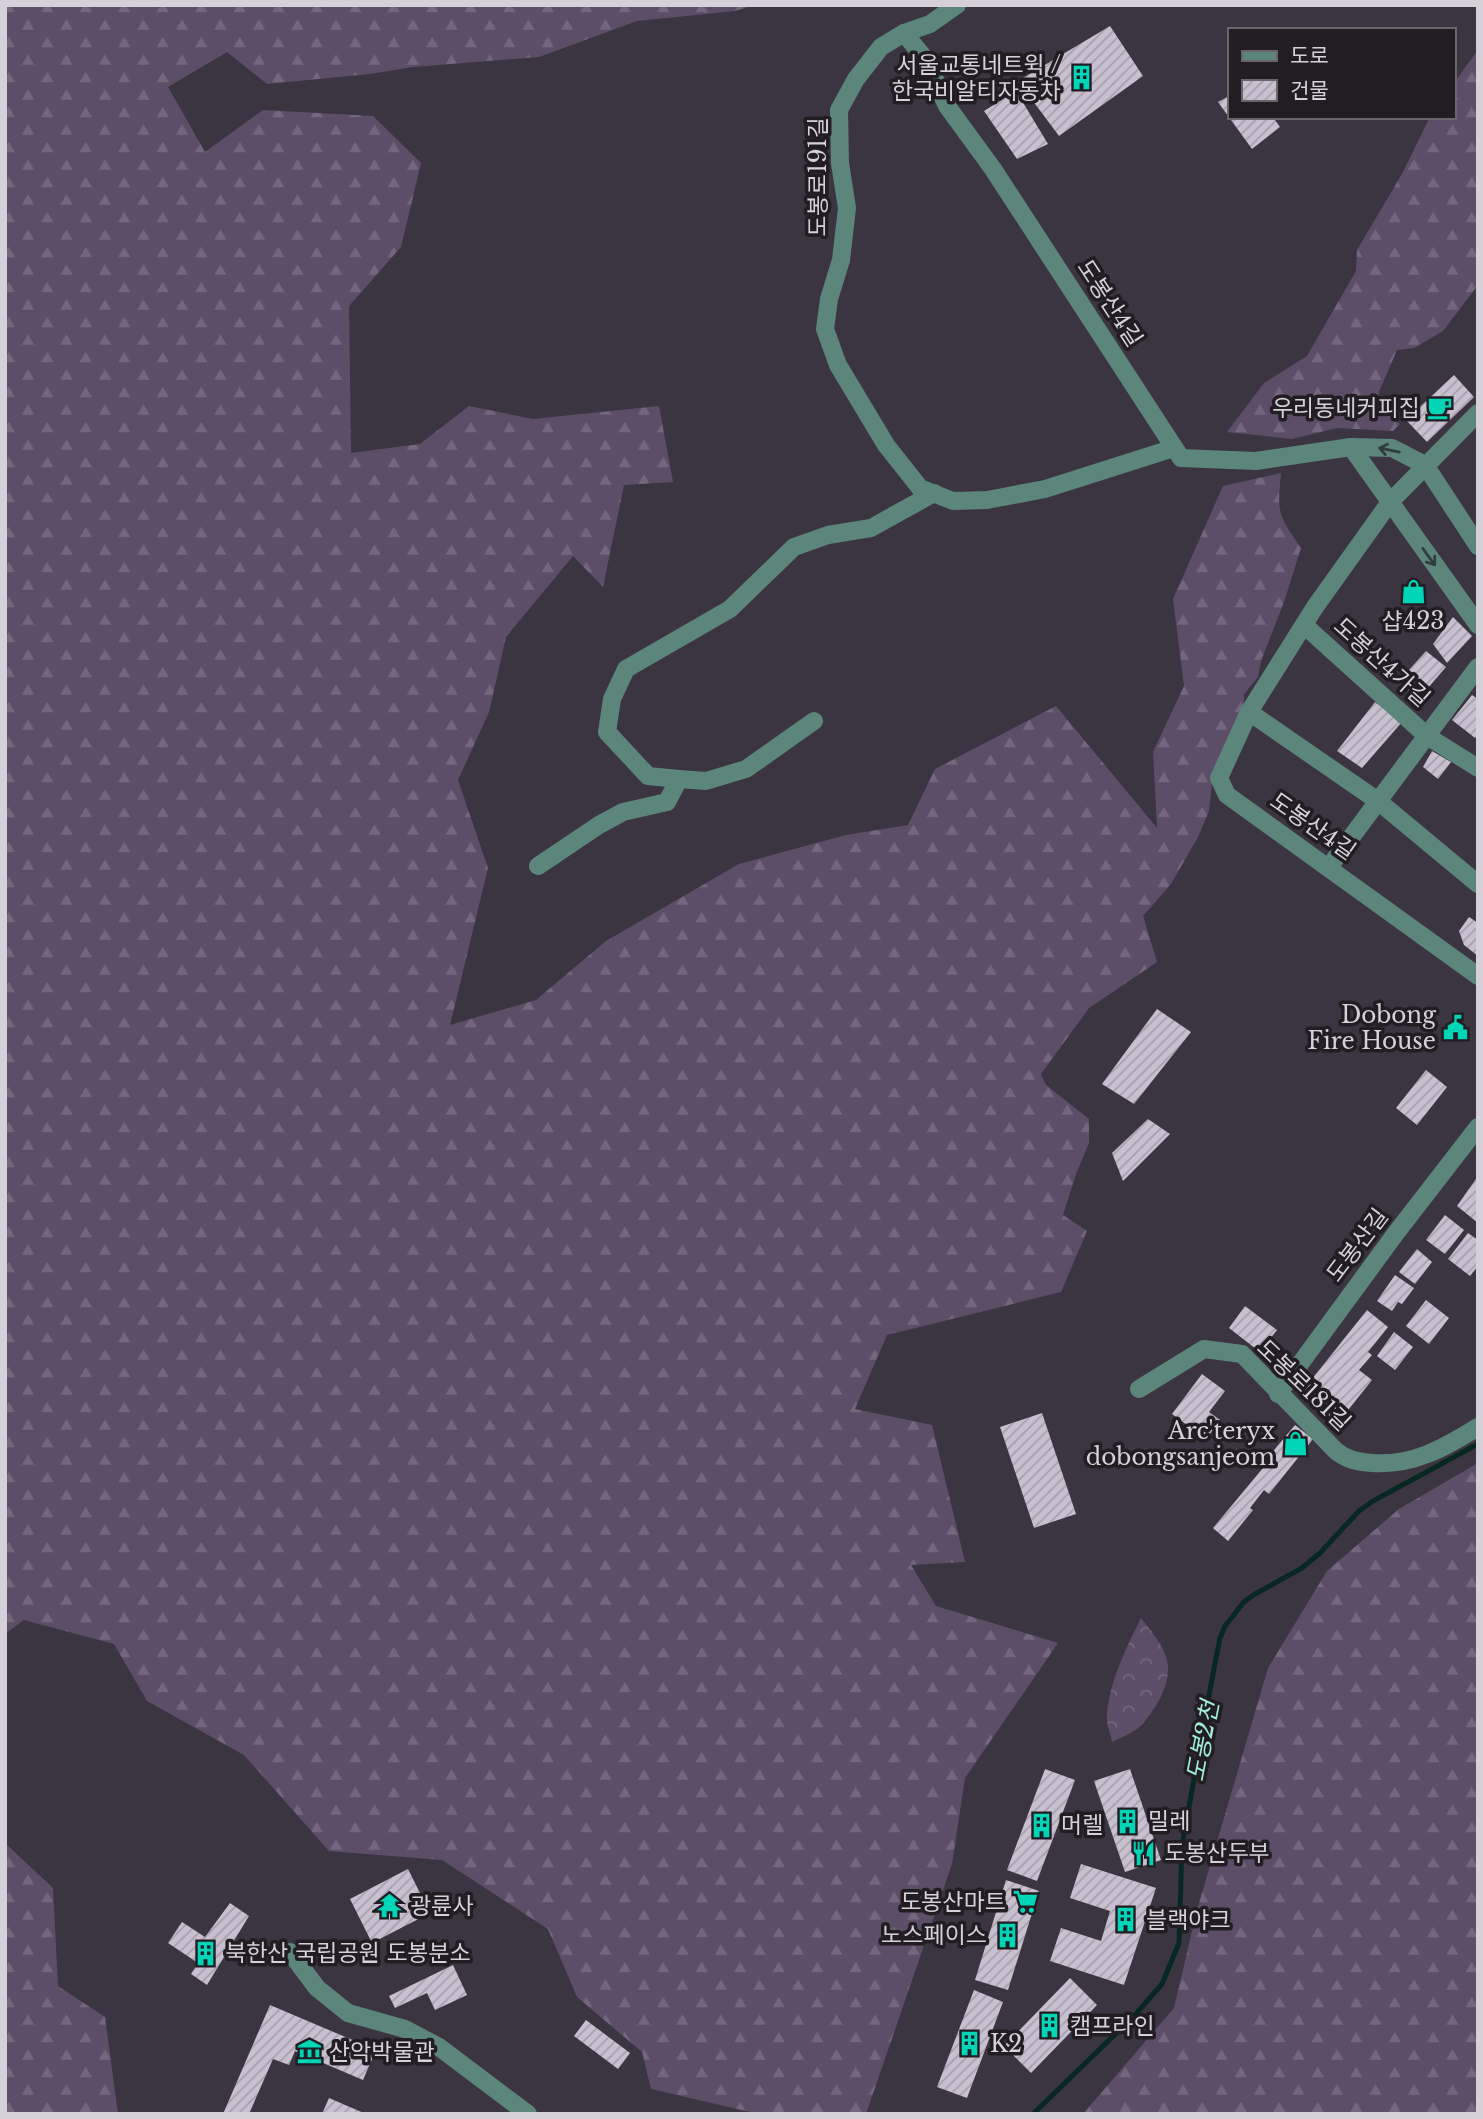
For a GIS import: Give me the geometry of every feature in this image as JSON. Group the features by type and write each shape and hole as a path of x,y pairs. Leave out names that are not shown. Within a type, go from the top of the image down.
{"street":[{"name":"도봉로191길","path":"957,5 930,24 904,33 881,47 856,79 839,110 840,163 847,208 841,260 829,299 825,329 838,365 886,444 920,488 953,500 987,500 1045,489 1174,448"},
{"name":"도봉산4길","path":"904,33 926,60 947,106 993,169 1174,448"},
{"name":"도봉산4길","path":"1478,413 1390,502 1304,625 1249,712 1219,779 1227,795 1478,976"},
{"path":"1351,447 1478,625"},
{"path":"1174,448 1181,458 1256,461 1351,447 1392,448 1424,465 1478,546"},
{"path":"814,721 746,769 706,781 648,776 607,732 612,698 626,669 730,609 794,547 828,535 871,528 934,493"},
{"name":"도봉산4가길","path":"1304,625 1427,736 1478,768"},
{"name":"도봉산4가길","path":"1329,867 1478,667"},
{"path":"1249,712 1378,801 1478,884"},
{"path":"538,866 623,812 667,802 679,779"},
{"name":"도봉산길","path":"1278,1394 1478,1127"},
{"name":"도봉로181길","path":"1139,1389 1204,1349 1241,1354 1336,1451 1352,1461 1402,1463 1423,1458 1478,1427"},
{"path":"290,1952 317,1988 348,2014 405,2029 439,2047 528,2114"}],"green space":[{"path":"5,5 755,5 735,11 637,21 539,57 413,67 267,84 227,52 168,87 205,152 263,110 373,116 421,163 401,247 349,306 351,453 420,444 469,406 533,419 659,406 673,482 624,485 603,587 573,556 506,637 489,712 458,780 488,868 450,1025 536,1000 606,941 739,864 846,835 908,825 935,769 1056,706 1157,828 1153,752 1184,686 1173,599 1223,486 1281,473 1281,513 1301,548 1261,661 1258,677 1244,694 1244,722 1212,784 1209,811 1198,837 1171,884 1143,916 1157,962 1089,1008 1041,1074 1046,1085 1089,1119 1089,1143 1063,1215 1087,1231 1061,1292 887,1335 855,1409 932,1425 965,1562 911,1565 936,1606 1058,1643 965,1778 952,1864 866,2114 759,2114 651,2089 642,2052 577,1997 548,1929 442,1860 329,1851 244,1755 147,1701 114,1644 24,1620 5,1634"},
{"path":"1478,50 1478,285 1443,331 1414,348 1397,350 1377,403 1400,424 1393,431 1337,428 1292,439 1227,432 1264,383 1307,356 1356,271 1357,250 1402,174 1429,119 1455,119 1455,81"},
{"path":"1478,1463 1478,2114 1083,2114 1174,2008 1197,1910 1268,1668 1327,1571 1399,1509"},
{"path":"1141,1618 1165,1654 1167,1679 1160,1698 1143,1723 1134,1731 1112,1742 1107,1721 1110,1695 1118,1668"},
{"path":"5,1843 53,1888 58,1986 105,2017 118,2114 5,2114"}],"building":[{"name":"서울교통네트윅 / 한국비알티자동차","path":"1110,26 1143,76 1059,136 1018,81"},
{"path":"1016,91 1048,144 1017,159 984,111"},
{"path":"1228,97 1228,116 1218,102"},
{"path":"1230,119 1274,119 1280,127 1252,149"},
{"name":"우리동네커피집","path":"1454,375 1474,397 1427,442 1406,420"},
{"path":"1453,617 1472,636 1447,663 1433,644"},
{"path":"1426,651 1446,667 1427,689 1412,693 1399,681"},
{"path":"1472,695 1478,699 1478,734 1475,738 1452,720"},
{"path":"1375,702 1402,722 1362,768 1337,751"},
{"path":"1432,751 1451,762 1438,779 1423,767"},
{"path":"1469,917 1478,923 1478,956 1464,945 1459,931"},
{"path":"1157,1009 1191,1032 1134,1104 1102,1084"},
{"path":"1426,1070 1447,1087 1417,1125 1396,1108"},
{"path":"1148,1119 1170,1134 1123,1181 1112,1153"},
{"path":"1478,1176 1478,1223 1457,1206"},
{"path":"1445,1215 1464,1230 1445,1254 1426,1240"},
{"path":"1468,1233 1478,1240 1478,1266 1470,1276 1448,1259"},
{"path":"1417,1249 1432,1262 1415,1284 1399,1272"},
{"path":"1395,1275 1414,1288 1402,1304 1398,1302 1392,1311 1377,1301"},
{"path":"1426,1300 1449,1318 1429,1344 1406,1326"},
{"path":"1245,1306 1277,1330 1260,1352 1229,1328"},
{"path":"1367,1310 1388,1327 1368,1352 1372,1355 1359,1370 1372,1380 1337,1424 1300,1394"},
{"path":"1394,1332 1413,1347 1395,1370 1377,1356"},
{"path":"1202,1374 1225,1391 1209,1412 1220,1420 1206,1439 1172,1414"},
{"path":"1042,1413 1076,1514 1034,1528 1000,1427"},
{"path":"1295,1425 1313,1439 1269,1494 1264,1490 1250,1508 1253,1510 1228,1541 1213,1528 1263,1468 1258,1464 1267,1453 1270,1455"},
{"name":"머렐","path":"1045,1769 1075,1780 1037,1881 1007,1870"},
{"name":"밀레","path":"1130,1769 1161,1860 1125,1872 1094,1781"},
{"name":"블랙야크","path":"1081,1864 1156,1888 1124,1985 1050,1961 1061,1928 1101,1941 1110,1911 1070,1898"},
{"name":"광륜사","path":"408,1869 430,1913 372,1943 350,1899"},
{"name":"노스페이스","path":"1006,1880 1039,1891 1008,1990 975,1980"},
{"name":"북한산 국립공원 도봉분소","path":"230,1903 249,1916 207,1985 191,1974 198,1963 168,1943 182,1922 205,1937"},
{"path":"453,1965 467,1995 435,2010 427,1993 395,2008 389,1996"},
{"name":"캠프라인","path":"1070,1978 1097,2005 1031,2073 1004,2046"},
{"name":"K2","path":"974,1990 1003,2002 967,2098 937,2087"},
{"path":"270,2005 376,2050 363,2080 295,2051 289,2065 273,2059 249,2114 223,2114"},
{"path":"586,2020 630,2053 618,2069 574,2036"},
{"path":"329,2098 366,2114 322,2114"}],"waterway":[{"name":"도봉2천","path":"1033,2114 1135,2015 1162,1984 1179,1943 1182,1846 1220,1638 1225,1626 1244,1602 1302,1568 1320,1553 1359,1511 1478,1444"}],"place":[{"name":"서울교통네트윅 / 한국비알티자동차","path":"1081,78"},
{"name":"우리동네커피집","path":"1440,408"},
{"name":"샵423","path":"1413,591"},
{"name":"Dobong Fire House","path":"1456,1028"},
{"name":"Arc'teryx dobongsanjeom","path":"1295,1444"},
{"name":"밀레","path":"1128,1821"},
{"name":"머렐","path":"1041,1825"},
{"name":"도봉산두부","path":"1144,1853"},
{"name":"도봉산마트","path":"1026,1902"},
{"name":"광륜사","path":"390,1906"},
{"name":"블랙야크","path":"1126,1920"},
{"name":"노스페이스","path":"1007,1935"},
{"name":"북한산 국립공원 도봉분소","path":"205,1953"},
{"name":"캠프라인","path":"1050,2026"},
{"name":"K2","path":"970,2044"},
{"name":"산악박물관","path":"309,2052"}]}
